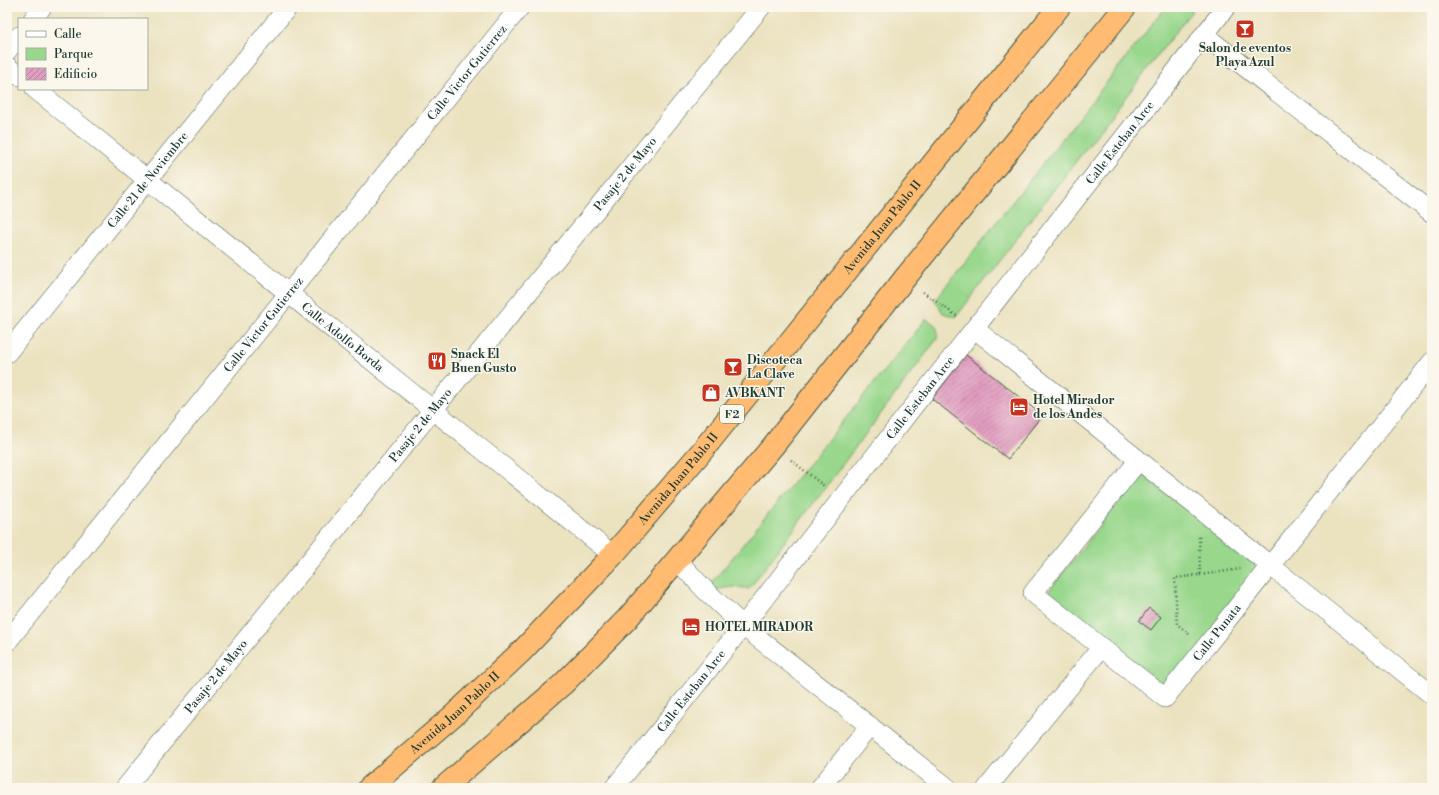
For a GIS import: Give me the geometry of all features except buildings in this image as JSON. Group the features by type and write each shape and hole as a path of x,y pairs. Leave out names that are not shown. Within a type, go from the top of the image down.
{"highway":[{"name":"Avenida Juan Pablo II","path":"369,788 455,714 516,656 613,555 702,451 1059,7"},
{"path":"442,788 563,684 627,619 773,446 905,278 1125,7"}],"street":[{"path":"34,18 42,7"},
{"name":"Calle 21 de Noviembre","path":"7,353 288,7"},
{"name":"Calle Victor Gutierrez","path":"7,642 520,7"},
{"name":"Pasaje 2 de Mayo","path":"125,788 761,7"},
{"name":"Calle Esteban Arce","path":"614,788 743,626 1226,7"},
{"path":"1204,36 1432,212"},
{"path":"7,51 18,37"},
{"path":"7,66 18,75"},
{"name":"Calle Adolfo Borda","path":"36,90 613,555"},
{"path":"975,329 1432,695"},
{"name":"Calle Punata","path":"1100,648 1164,698 1432,362"},
{"path":"987,788 1100,648 1033,593 1138,461"},
{"path":"677,560 705,590 743,626 948,788"},
{"path":"820,788 870,726"}],"path":[{"path":"905,278 975,329"},
{"path":"773,446 841,499"},
{"path":"1199,528 1200,575"},
{"path":"1195,639 1177,624 1175,578 1242,568"}],"green space":[{"path":"1166,7 1195,7 956,317 943,313 935,300"},
{"path":"926,319 936,326 938,331 937,339 749,589 732,587 716,590 711,584"},
{"path":"1141,474 1262,569 1168,689 1047,593"}],"place":[{"name":"Salon de eventos Playa Azul","path":"1245,29"},
{"name":"Snack El Buen Gusto","path":"437,361"},
{"name":"Discoteca La Clave","path":"733,367"},
{"name":"AVBKANT","path":"711,393"},
{"name":"Hotel Mirador de los Andes","path":"1019,407"},
{"name":"HOTEL MIRADOR","path":"691,627"}]}
